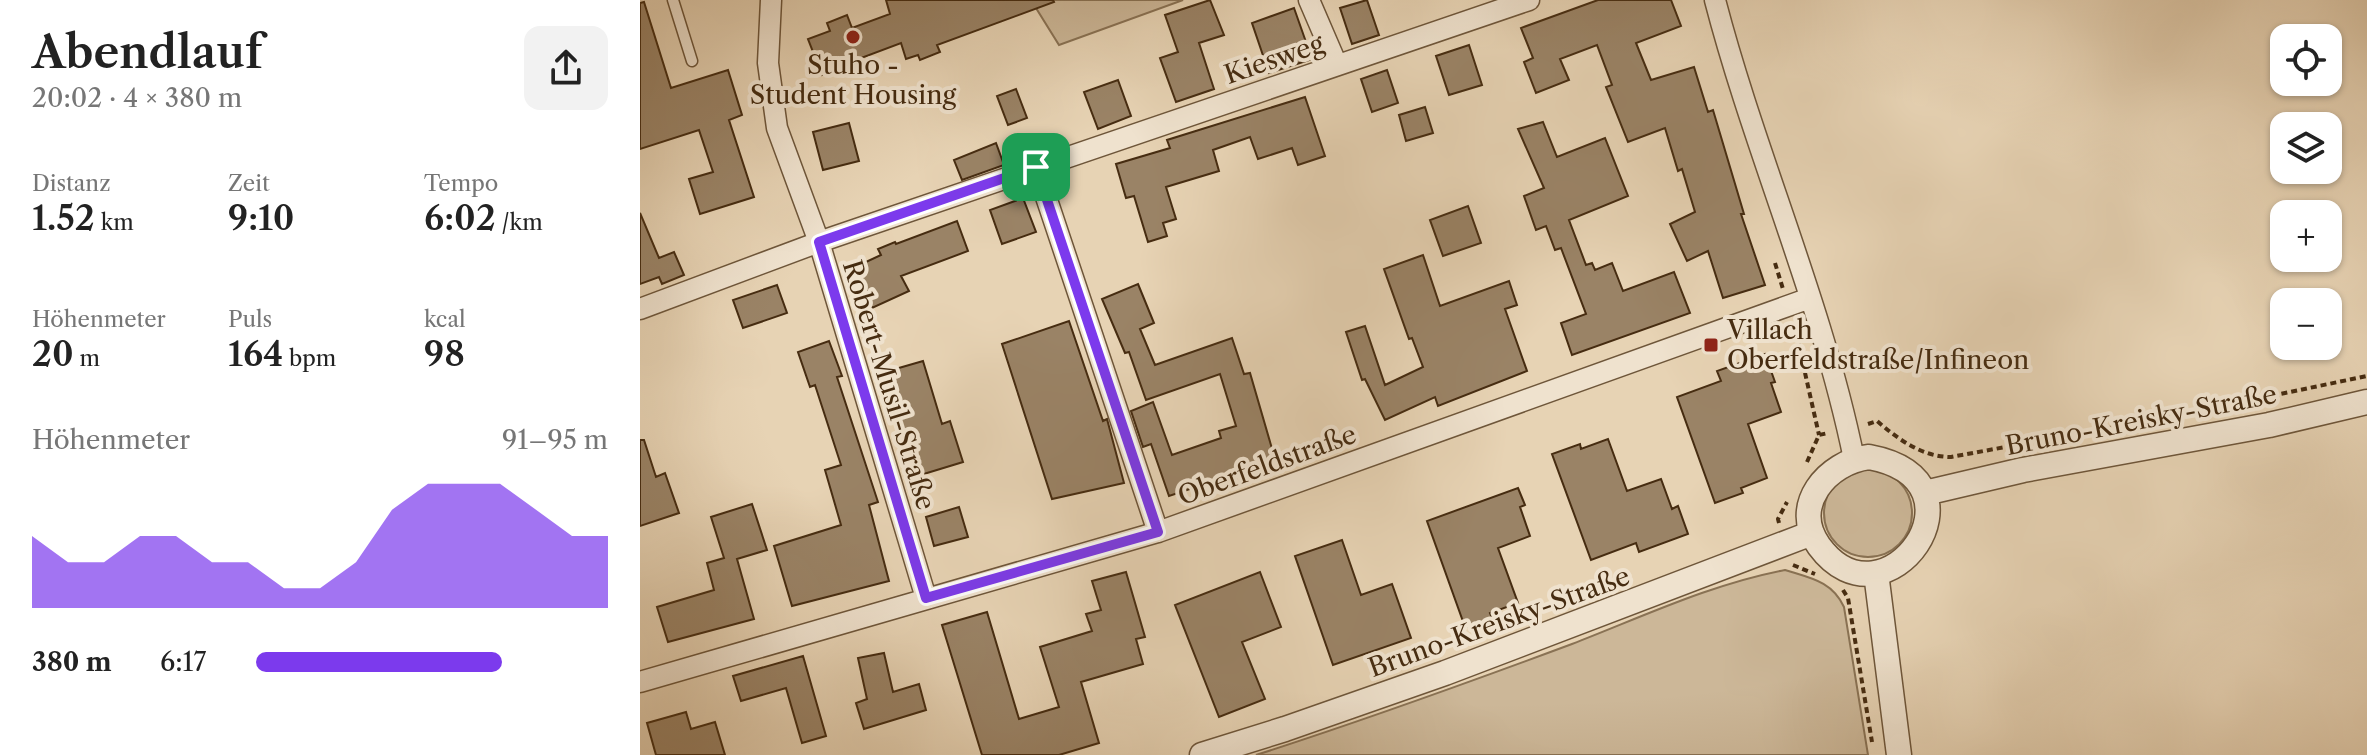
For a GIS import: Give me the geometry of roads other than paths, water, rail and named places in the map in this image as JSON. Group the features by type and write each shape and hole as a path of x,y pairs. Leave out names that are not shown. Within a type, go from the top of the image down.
{"street":[{"name":"Robert-Musil-Straße","path":"771,0 768,63 777,128 819,242 926,598"},
{"path":"1309,0 1337,65"},
{"name":"Kiesweg","path":"640,309 819,242 1529,0"},
{"path":"1715,0 1736,80 1810,298 1854,459"},
{"path":"1036,167 1158,532"},
{"name":"Oberfeldstraße","path":"640,682 1158,532 1810,298"},
{"name":"Bruno-Kreisky-Straße","path":"1925,493 2023,470 2269,425 2367,402"},
{"path":"1869,457 1888,461 1917,479 1925,493 1925,529 1917,548 1902,562 1876,573 1846,569 1831,560 1812,533 1812,499 1821,481 1836,467 1854,459 1869,457"},
{"name":"Bruno-Kreisky-Straße","path":"1202,755 1445,673 1812,533"},
{"path":"1876,573 1899,755"}],"lane":[{"path":"673,0 692,61"}],"place":[{"name":"Stuho - Student Housing","path":"853,37"},
{"name":"Villach Oberfeldstraße/Infineon","path":"1711,345"}]}
